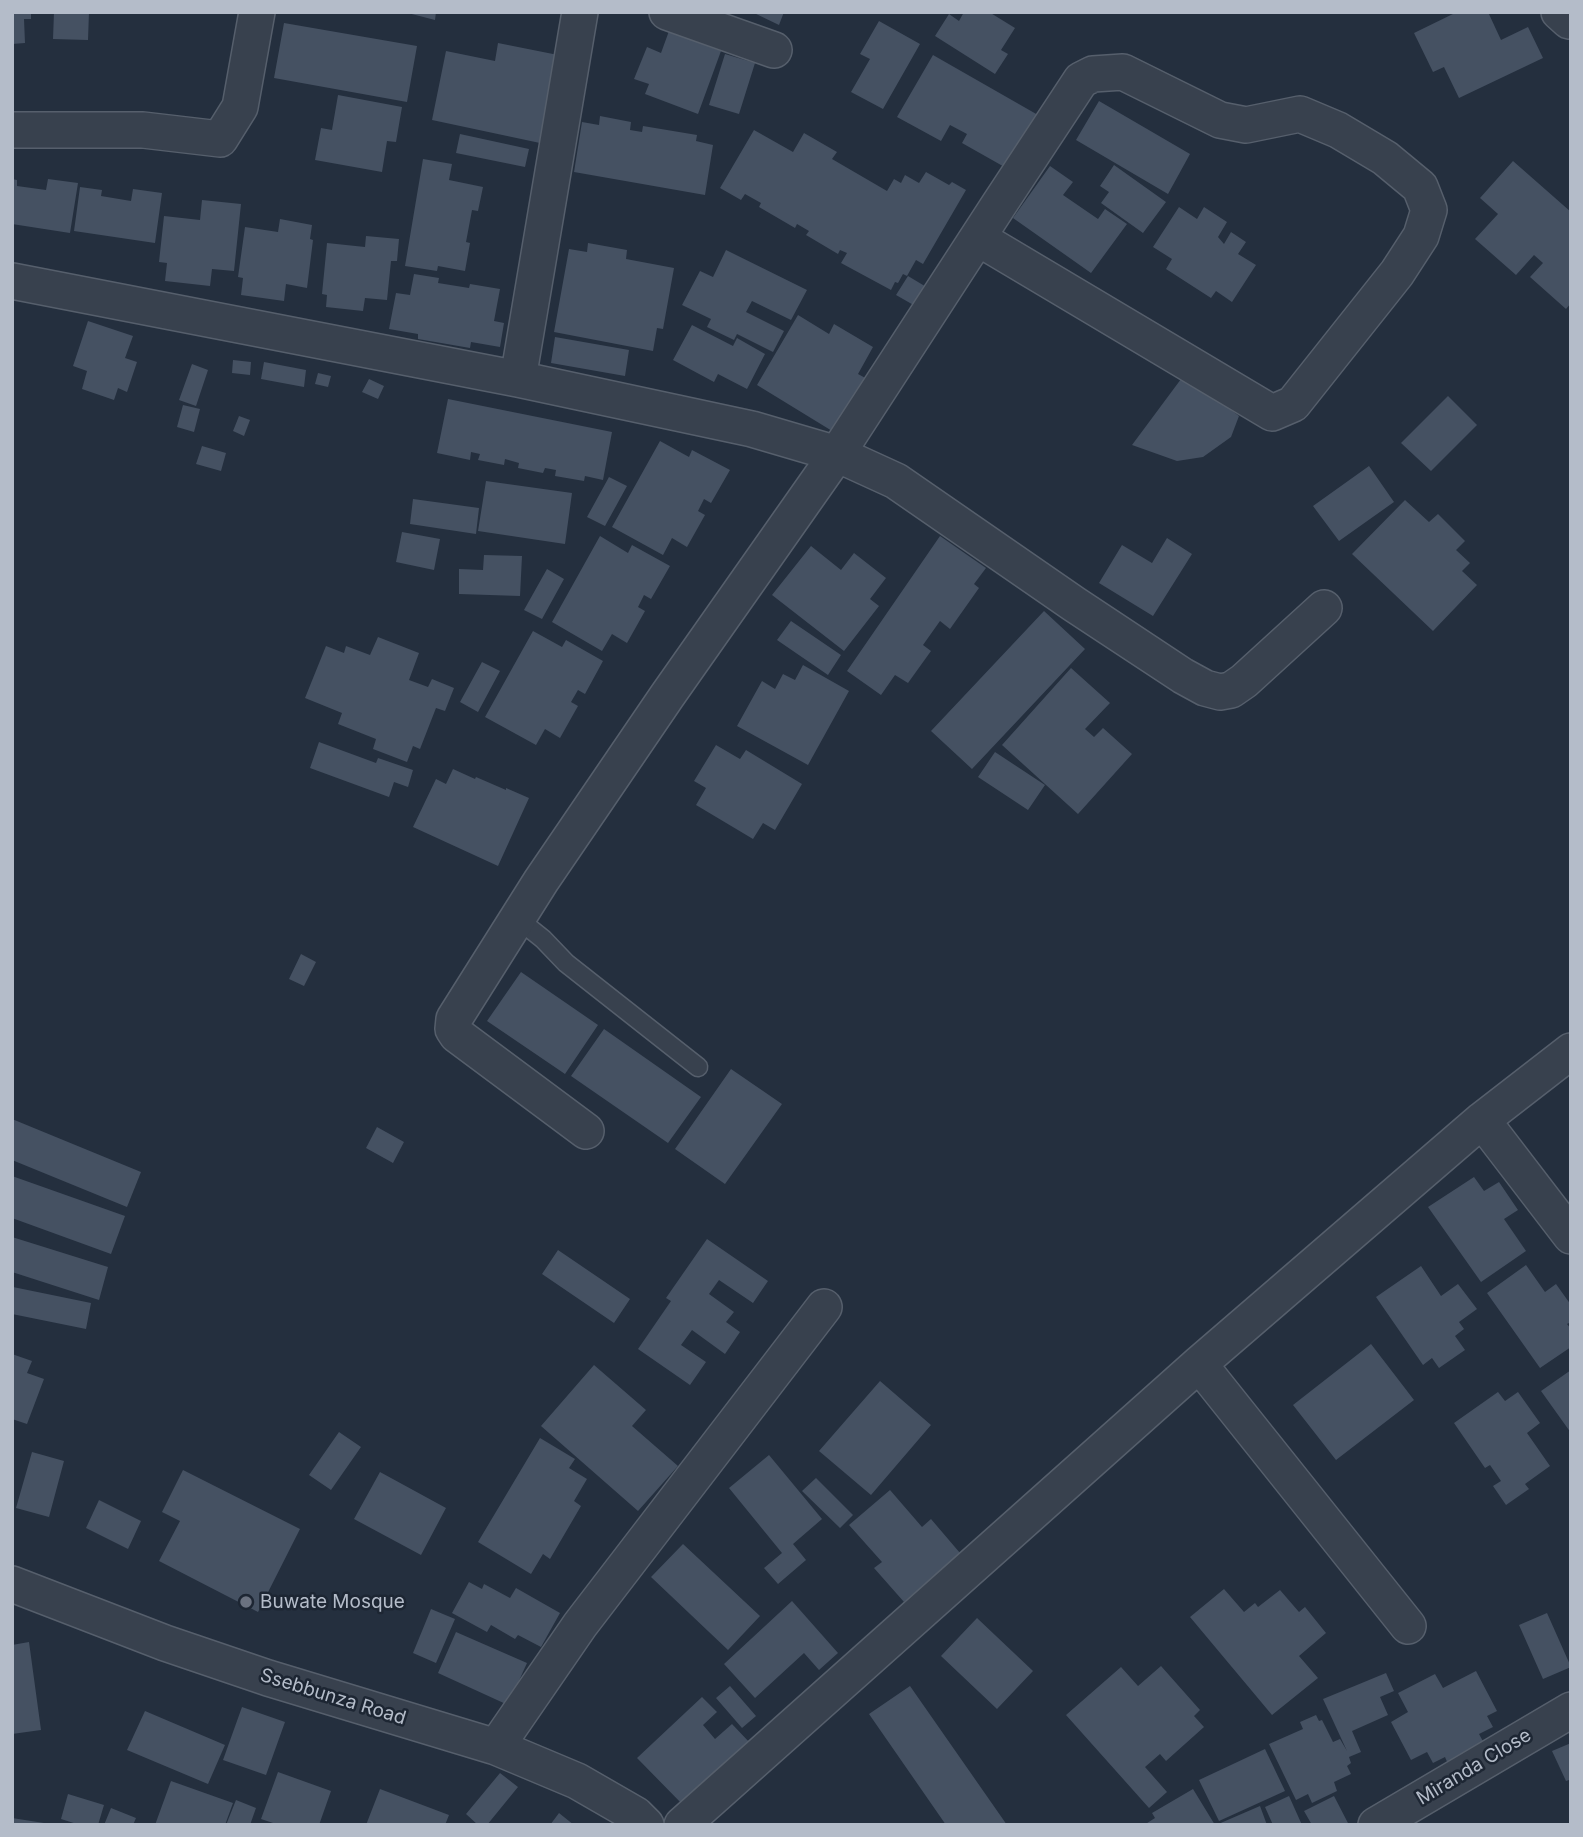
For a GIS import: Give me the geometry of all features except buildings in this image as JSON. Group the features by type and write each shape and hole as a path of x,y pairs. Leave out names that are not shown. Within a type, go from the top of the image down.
{"street":[{"path":"12,130 143,131 219,139 240,107 257,12"},
{"path":"518,379 580,12"},
{"path":"667,12 774,50"},
{"path":"1559,12 1571,20"},
{"path":"586,1130 457,1035 453,1029 454,1018 541,881 837,454 1081,80 1093,74 1123,72 1220,120 1246,125 1300,114 1338,130 1385,158 1420,187 1429,211 1421,236 1397,273 1293,404 1272,414 978,238"},
{"path":"12,281 518,379 752,429 837,454 896,481 1183,676 1205,688 1220,692 1231,690 1244,681 1324,608"},
{"path":"682,1825 1199,1364 1482,1121 1571,1051"},
{"path":"1482,1121 1571,1236"},
{"path":"496,1747 580,1625 824,1307"},
{"path":"1199,1364 1408,1626"},
{"name":"Ssebbunza Road","path":"12,1584 164,1643 268,1678 496,1747 577,1781 636,1815 646,1825"},
{"name":"Miranda Close","path":"1376,1825 1571,1710"}],"lane":[{"path":"518,919 543,939 566,963 698,1067"}],"place":[{"name":"Buwate Mosque","path":"246,1602"}]}
